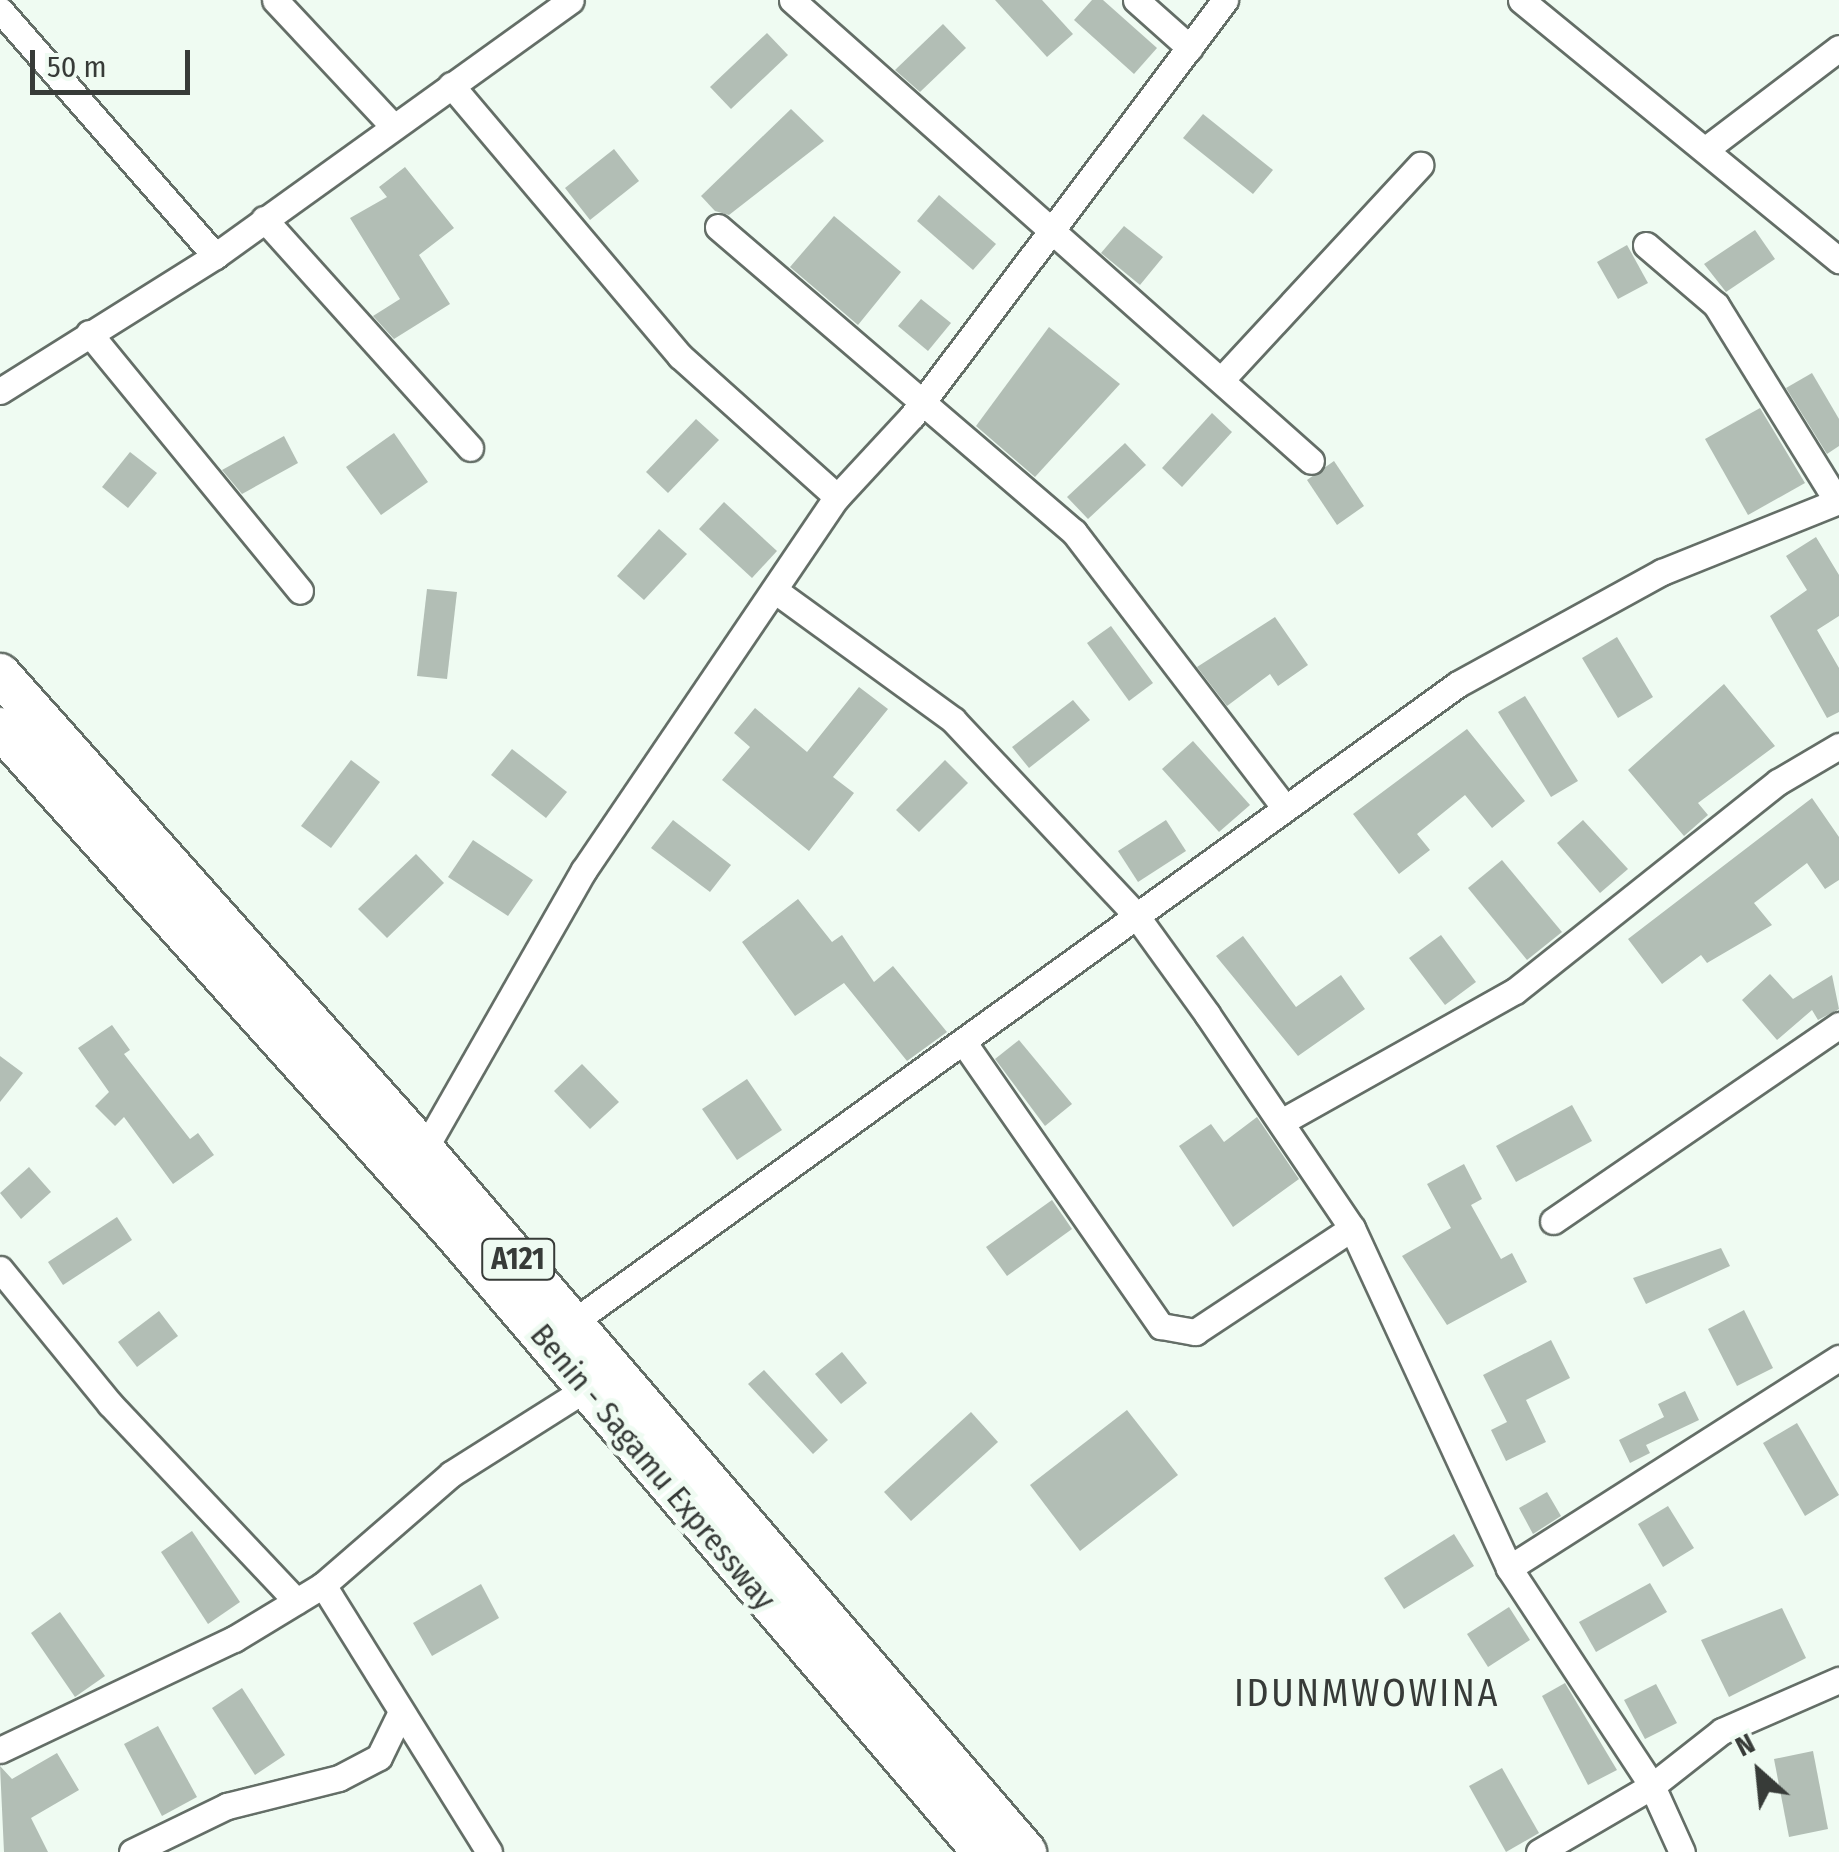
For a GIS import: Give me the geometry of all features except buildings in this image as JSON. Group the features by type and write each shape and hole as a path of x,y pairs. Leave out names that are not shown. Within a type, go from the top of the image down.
{"highway":[{"name":"A121","path":"0,674 424,1150 1026,1852"},
{"name":"Benin - Sagamu Expressway","path":"0,728 587,1388 983,1852"}],"street":[{"path":"275,0 393,126"},
{"path":"0,391 215,256 571,0"},
{"path":"792,0 1310,461"},
{"path":"1136,0 1190,48"},
{"path":"424,1150 584,870 777,592 837,497 919,407 1226,0"},
{"path":"1532,3 1839,260"},
{"path":"0,10 215,256"},
{"path":"1706,149 1839,48"},
{"path":"452,85 680,356 837,497"},
{"path":"1222,379 1420,165"},
{"path":"264,219 470,448"},
{"path":"718,227 919,407 1074,532 1284,807"},
{"path":"572,1323 1458,684 1646,580 1752,529 1838,501 1716,305 1646,244"},
{"path":"89,333 300,590"},
{"path":"777,592 953,720 1135,914 1282,1121 1352,1228 1509,1568 1652,1786 1682,1852"},
{"path":"1282,1121 1515,991 1778,782 1839,746"},
{"path":"1553,1221 1837,1031"},
{"path":"964,1043 1161,1326 1195,1332 1352,1228"},
{"path":"0,1269 110,1404 296,1601"},
{"path":"1509,1568 1839,1358"},
{"path":"5,1742 323,1585 450,1474 587,1388"},
{"path":"323,1585 400,1714 490,1852"},
{"path":"1539,1852 1652,1786 1722,1731 1839,1680"},
{"path":"132,1852 227,1806 352,1771 394,1740 400,1714"}],"district":[{"name":"IDUNMWOWINA","path":"1367,1694"}]}
